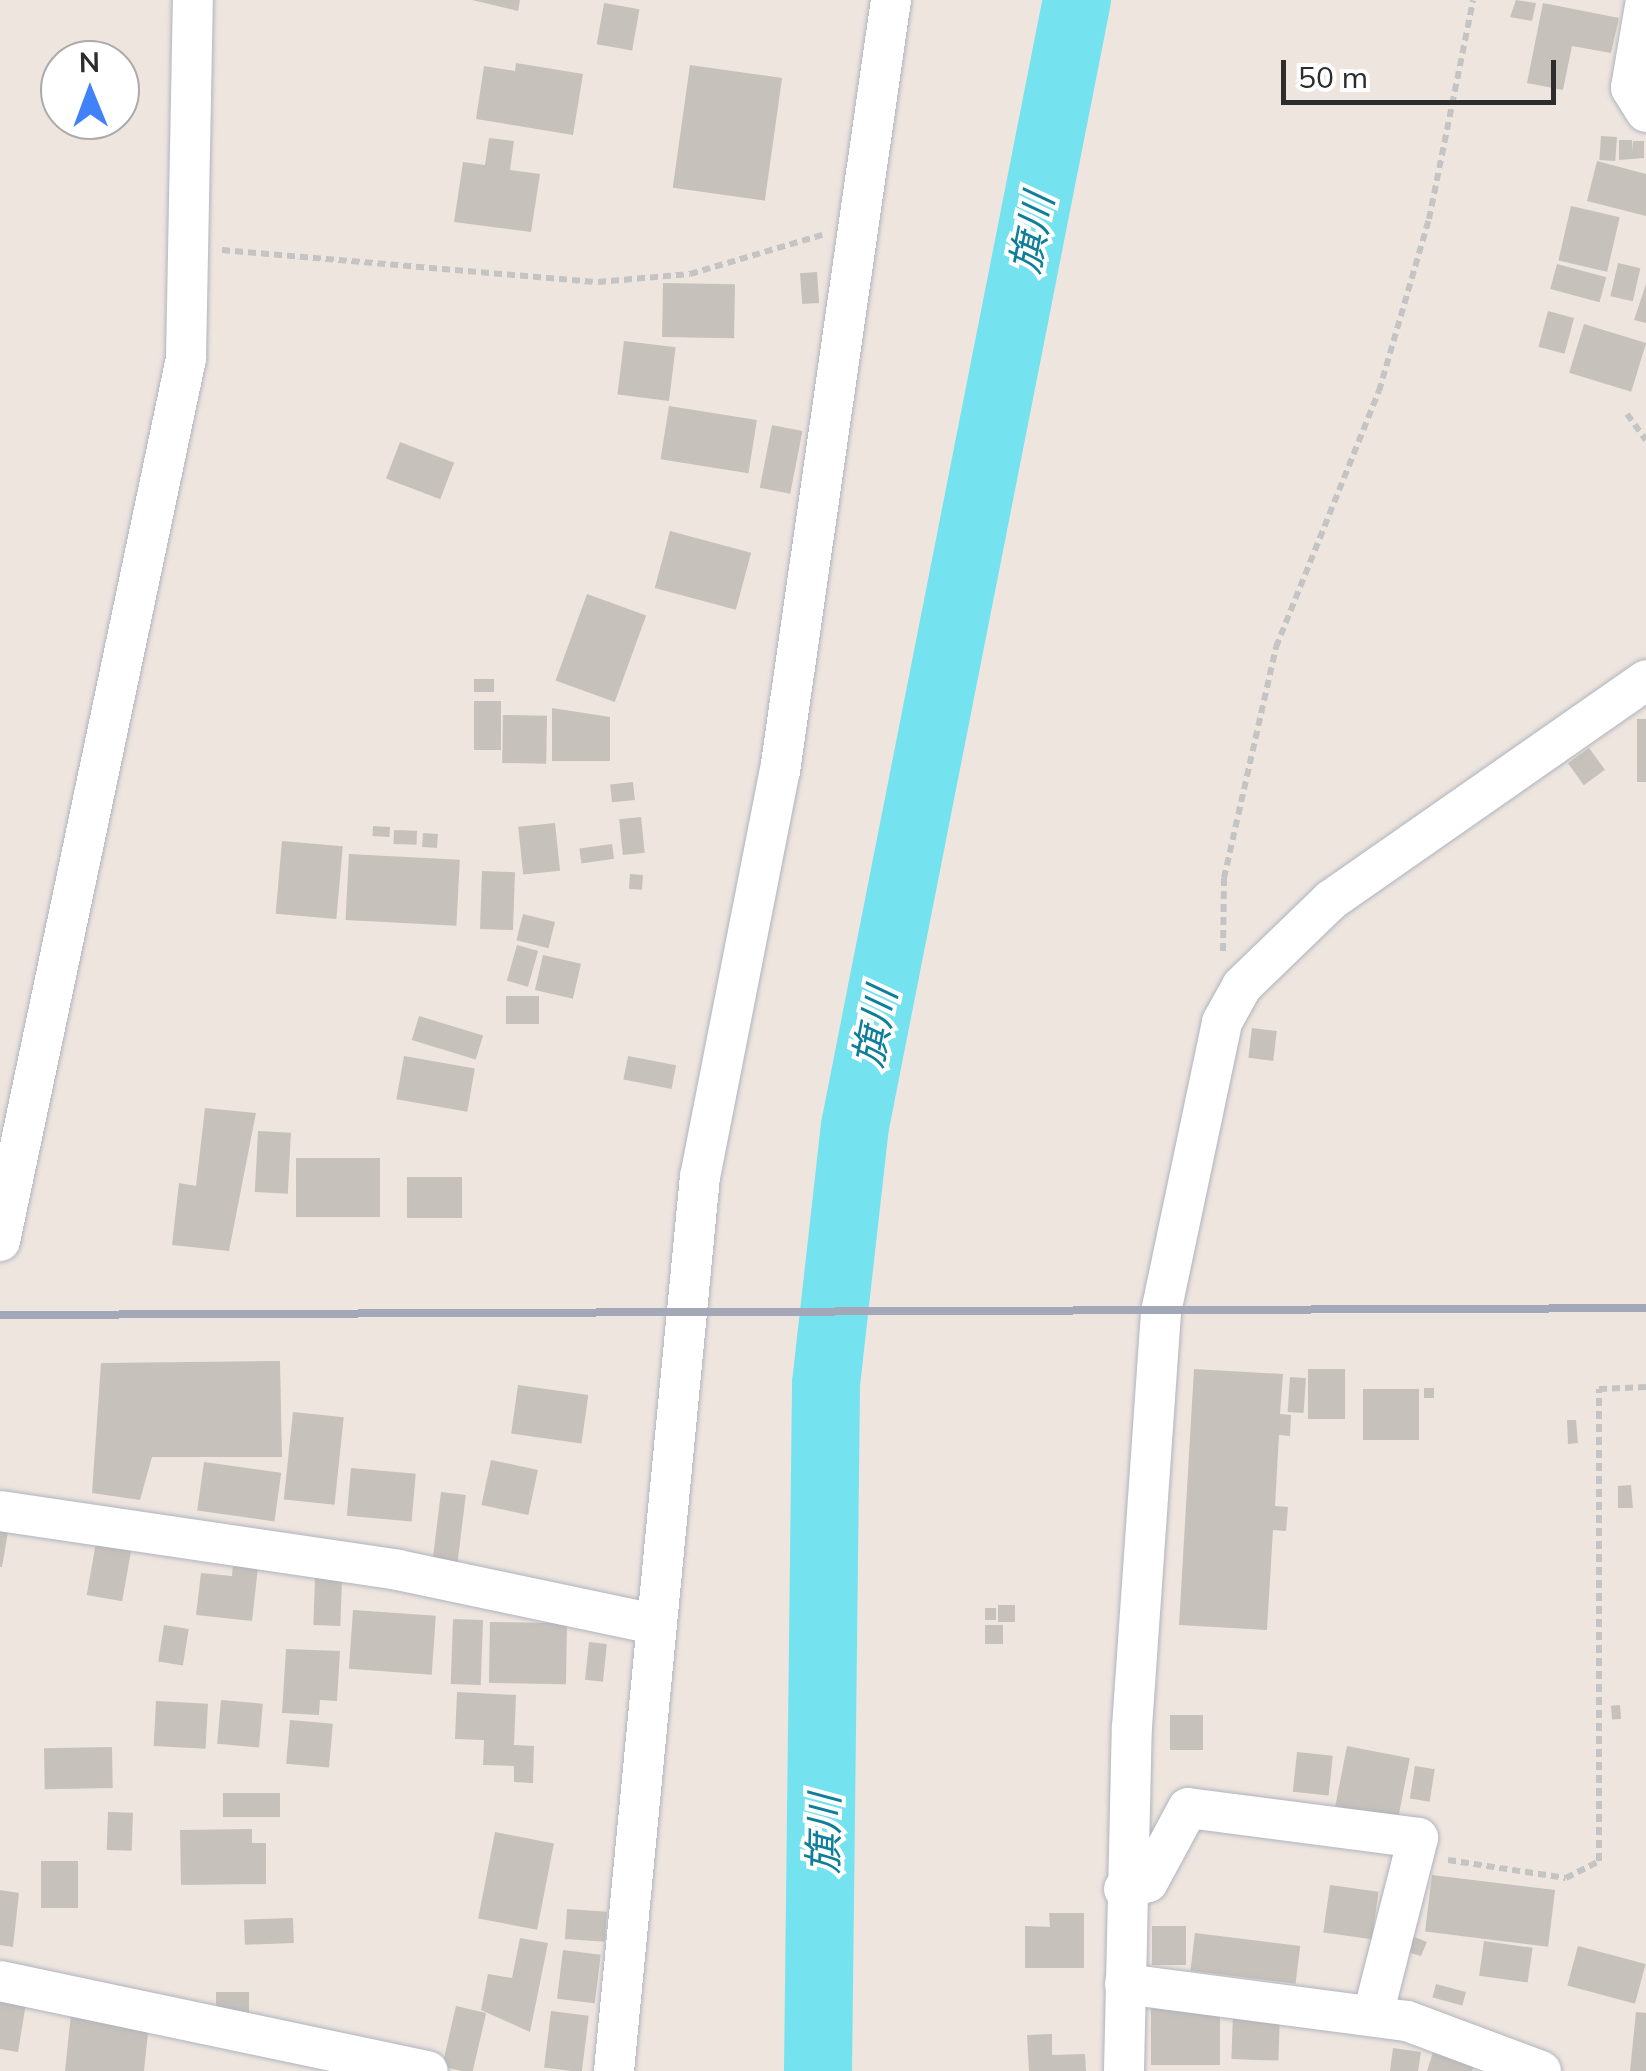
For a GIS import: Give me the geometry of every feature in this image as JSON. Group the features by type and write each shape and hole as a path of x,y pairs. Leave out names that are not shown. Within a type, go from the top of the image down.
{"street":[{"path":"0,1241 186,358 182,252 193,0"},
{"path":"614,2071 700,1177 780,771 862,225 890,0"},
{"path":"1646,0 1631,88 1646,112"},
{"path":"1124,2071 1124,1889 1161,1312 1222,1022 1242,986 1331,900 1646,680"},
{"path":"0,1511 398,1570 654,1624"},
{"path":"1124,1889 1148,1882 1188,1808 1406,1832 1418,1838 1373,2015"},
{"path":"0,1981 428,2071"},
{"path":"1124,1984 1373,2015 1534,2070"}],"path":[{"path":"1222,1022 1224,878 1271,666 1379,391 1429,218 1472,0"},
{"path":"182,252 598,282 690,274 862,225"},
{"path":"1627,414 1646,440"},
{"path":"1413,1855 1566,1878 1599,1861 1598,1388 1646,1387"}],"building":[{"path":"472,0 520,0 518,11"},
{"path":"1516,0 1536,3 1532,21 1510,17"},
{"path":"604,3 639,9 632,51 597,44"},
{"path":"1543,3 1619,18 1611,53 1572,46 1563,90 1527,83"},
{"path":"516,63 583,74 573,135 476,119 484,66 515,71"},
{"path":"690,65 782,78 765,201 673,188"},
{"path":"1601,136 1617,137 1615,161 1599,160"},
{"path":"489,138 514,141 510,170 540,174 531,232 454,222 463,162 485,165"},
{"path":"1619,140 1632,140 1632,151 1633,141 1644,141 1644,158 1619,160"},
{"path":"1597,161 1646,174 1646,216 1587,201"},
{"path":"1571,206 1620,217 1607,272 1558,261"},
{"path":"1618,263 1640,268 1633,301 1610,296"},
{"path":"1557,264 1606,277 1600,302 1550,289"},
{"path":"817,272 819,303 802,304 800,273"},
{"path":"663,283 735,284 734,338 662,337"},
{"path":"1646,284 1646,323 1634,320"},
{"path":"1548,311 1574,318 1565,354 1538,347"},
{"path":"1584,324 1646,343 1631,392 1569,373"},
{"path":"624,341 676,347 669,401 617,395"},
{"path":"669,406 757,420 748,473 661,459"},
{"path":"772,425 802,431 790,494 760,488"},
{"path":"400,442 454,463 440,499 386,478"},
{"path":"670,531 751,553 736,610 655,588"},
{"path":"587,594 646,616 615,702 556,680"},
{"path":"474,679 494,679 494,692 474,692"},
{"path":"474,701 501,701 501,750 474,750"},
{"path":"552,708 610,717 610,761 552,761"},
{"path":"503,715 547,716 546,764 502,763"},
{"path":"1637,719 1646,719 1646,782 1637,782"},
{"path":"1589,748 1605,770 1584,785 1568,763"},
{"path":"633,782 635,800 612,802 610,784"},
{"path":"641,817 645,853 623,855 619,819"},
{"path":"555,823 560,871 523,875 518,827"},
{"path":"373,826 390,827 389,837 372,836"},
{"path":"394,830 417,831 416,845 394,844"},
{"path":"423,833 438,834 437,848 422,847"},
{"path":"282,841 343,846 336,919 276,914"},
{"path":"612,844 614,859 581,863 579,849"},
{"path":"349,854 460,860 456,926 346,920"},
{"path":"482,871 515,872 513,930 480,929"},
{"path":"630,874 643,875 642,890 629,889"},
{"path":"523,914 555,922 548,948 516,940"},
{"path":"517,945 538,951 528,987 507,981"},
{"path":"543,955 581,964 573,999 535,990"},
{"path":"506,996 539,996 539,1024 506,1024"},
{"path":"419,1016 483,1036 476,1059 412,1040"},
{"path":"1252,1028 1277,1031 1273,1061 1248,1058"},
{"path":"404,1056 475,1069 467,1112 396,1099"},
{"path":"628,1056 676,1065 672,1089 623,1080"},
{"path":"205,1108 256,1113 229,1251 172,1245 179,1183 196,1186"},
{"path":"258,1131 291,1133 288,1194 255,1192"},
{"path":"296,1158 380,1158 380,1217 296,1217"},
{"path":"407,1177 462,1177 462,1218 407,1218"},
{"path":"280,1361 282,1457 152,1457 140,1500 92,1493 101,1363"},
{"path":"1194,1369 1283,1374 1280,1414 1291,1415 1290,1436 1279,1435 1275,1506 1288,1507 1286,1531 1273,1530 1267,1630 1179,1625"},
{"path":"1308,1369 1345,1369 1345,1419 1308,1419"},
{"path":"1290,1377 1306,1378 1304,1413 1288,1412"},
{"path":"518,1385 588,1395 581,1443 511,1434"},
{"path":"1424,1388 1434,1388 1434,1398 1424,1398"},
{"path":"1363,1389 1419,1389 1419,1440 1363,1440"},
{"path":"293,1412 344,1417 335,1505 284,1500"},
{"path":"1567,1420 1576,1420 1578,1443 1568,1444"},
{"path":"491,1460 538,1470 528,1515 481,1505"},
{"path":"204,1462 281,1473 274,1521 197,1511"},
{"path":"351,1468 416,1474 412,1521 347,1516"},
{"path":"1631,1485 1633,1508 1618,1508 1618,1486"},
{"path":"441,1492 466,1495 457,1566 432,1562"},
{"path":"0,1524 9,1526 2,1567 0,1567"},
{"path":"98,1531 133,1537 122,1601 87,1595"},
{"path":"233,1564 258,1567 252,1621 196,1615 201,1573 232,1576"},
{"path":"315,1578 342,1579 340,1626 313,1625"},
{"path":"998,1605 1015,1605 1015,1622 998,1622"},
{"path":"985,1608 996,1608 996,1620 985,1620"},
{"path":"353,1610 436,1616 432,1675 349,1669"},
{"path":"453,1619 483,1620 481,1685 451,1684"},
{"path":"490,1622 567,1623 566,1684 489,1683"},
{"path":"164,1625 189,1629 183,1665 158,1662"},
{"path":"985,1625 1003,1625 1003,1644 985,1644"},
{"path":"589,1642 607,1644 603,1682 585,1680"},
{"path":"286,1649 340,1651 337,1701 320,1700 319,1715 282,1713"},
{"path":"457,1692 516,1695 514,1745 534,1746 533,1783 514,1782 514,1766 483,1765 484,1740 455,1739"},
{"path":"221,1700 263,1704 259,1747 217,1744"},
{"path":"156,1701 208,1704 206,1749 154,1746"},
{"path":"1620,1705 1621,1719 1612,1720 1611,1706"},
{"path":"1170,1715 1203,1715 1203,1750 1170,1750"},
{"path":"290,1720 333,1724 329,1768 286,1764"},
{"path":"1347,1746 1410,1758 1397,1822 1335,1810"},
{"path":"112,1747 113,1788 45,1789 44,1748"},
{"path":"1297,1752 1333,1756 1329,1796 1293,1792"},
{"path":"1415,1766 1435,1769 1430,1802 1410,1799"},
{"path":"223,1793 280,1793 280,1817 223,1817"},
{"path":"108,1812 133,1813 132,1851 107,1850"},
{"path":"252,1829 252,1843 266,1843 266,1884 181,1885 180,1830"},
{"path":"495,1832 554,1843 537,1930 478,1918"},
{"path":"41,1861 78,1861 78,1908 41,1908"},
{"path":"1432,1875 1555,1890 1548,1947 1425,1932"},
{"path":"1330,1885 1379,1892 1372,1939 1323,1933"},
{"path":"0,1890 19,1893 13,1947 0,1945"},
{"path":"567,1909 607,1912 605,1942 565,1939"},
{"path":"1049,1913 1084,1913 1084,1968 1025,1968 1025,1926 1050,1927"},
{"path":"293,1918 294,1943 245,1945 244,1920"},
{"path":"1152,1926 1186,1926 1186,1965 1152,1965"},
{"path":"1195,1933 1300,1946 1296,1984 1190,1971"},
{"path":"1409,1935 1427,1942 1421,1956 1403,1951"},
{"path":"520,1938 548,1943 530,2032 481,2010 488,1974 512,1978"},
{"path":"1484,1941 1533,1948 1528,1982 1479,1976"},
{"path":"1578,1946 1646,1964 1635,2004 1567,1986"},
{"path":"563,1950 601,1955 595,2003 557,1999"},
{"path":"1436,1984 1466,1992 1462,2006 1432,1998"},
{"path":"0,1992 27,1997 18,2052 0,2049"},
{"path":"216,1992 249,1992 249,2013 216,2013"},
{"path":"1151,2005 1220,2005 1220,2065 1151,2065"},
{"path":"456,2006 486,2013 473,2071 442,2066"},
{"path":"551,2011 589,2016 582,2071 544,2068"},
{"path":"1636,2012 1646,2013 1646,2071 1630,2071"},
{"path":"1233,2013 1280,2015 1278,2061 1231,2059"},
{"path":"71,2014 149,2023 144,2071 65,2071"},
{"path":"1052,2034 1052,2055 1085,2054 1086,2071 1029,2071 1027,2035"},
{"path":"1393,2048 1421,2052 1418,2071 1390,2071"},
{"path":"1433,2052 1474,2066 1472,2071 1427,2071"}],"waterway":[{"name":"旗川","path":"818,2071 826,1384 855,1126 1077,0"}],"railway":[{"path":"0,1315 1646,1308"}]}
